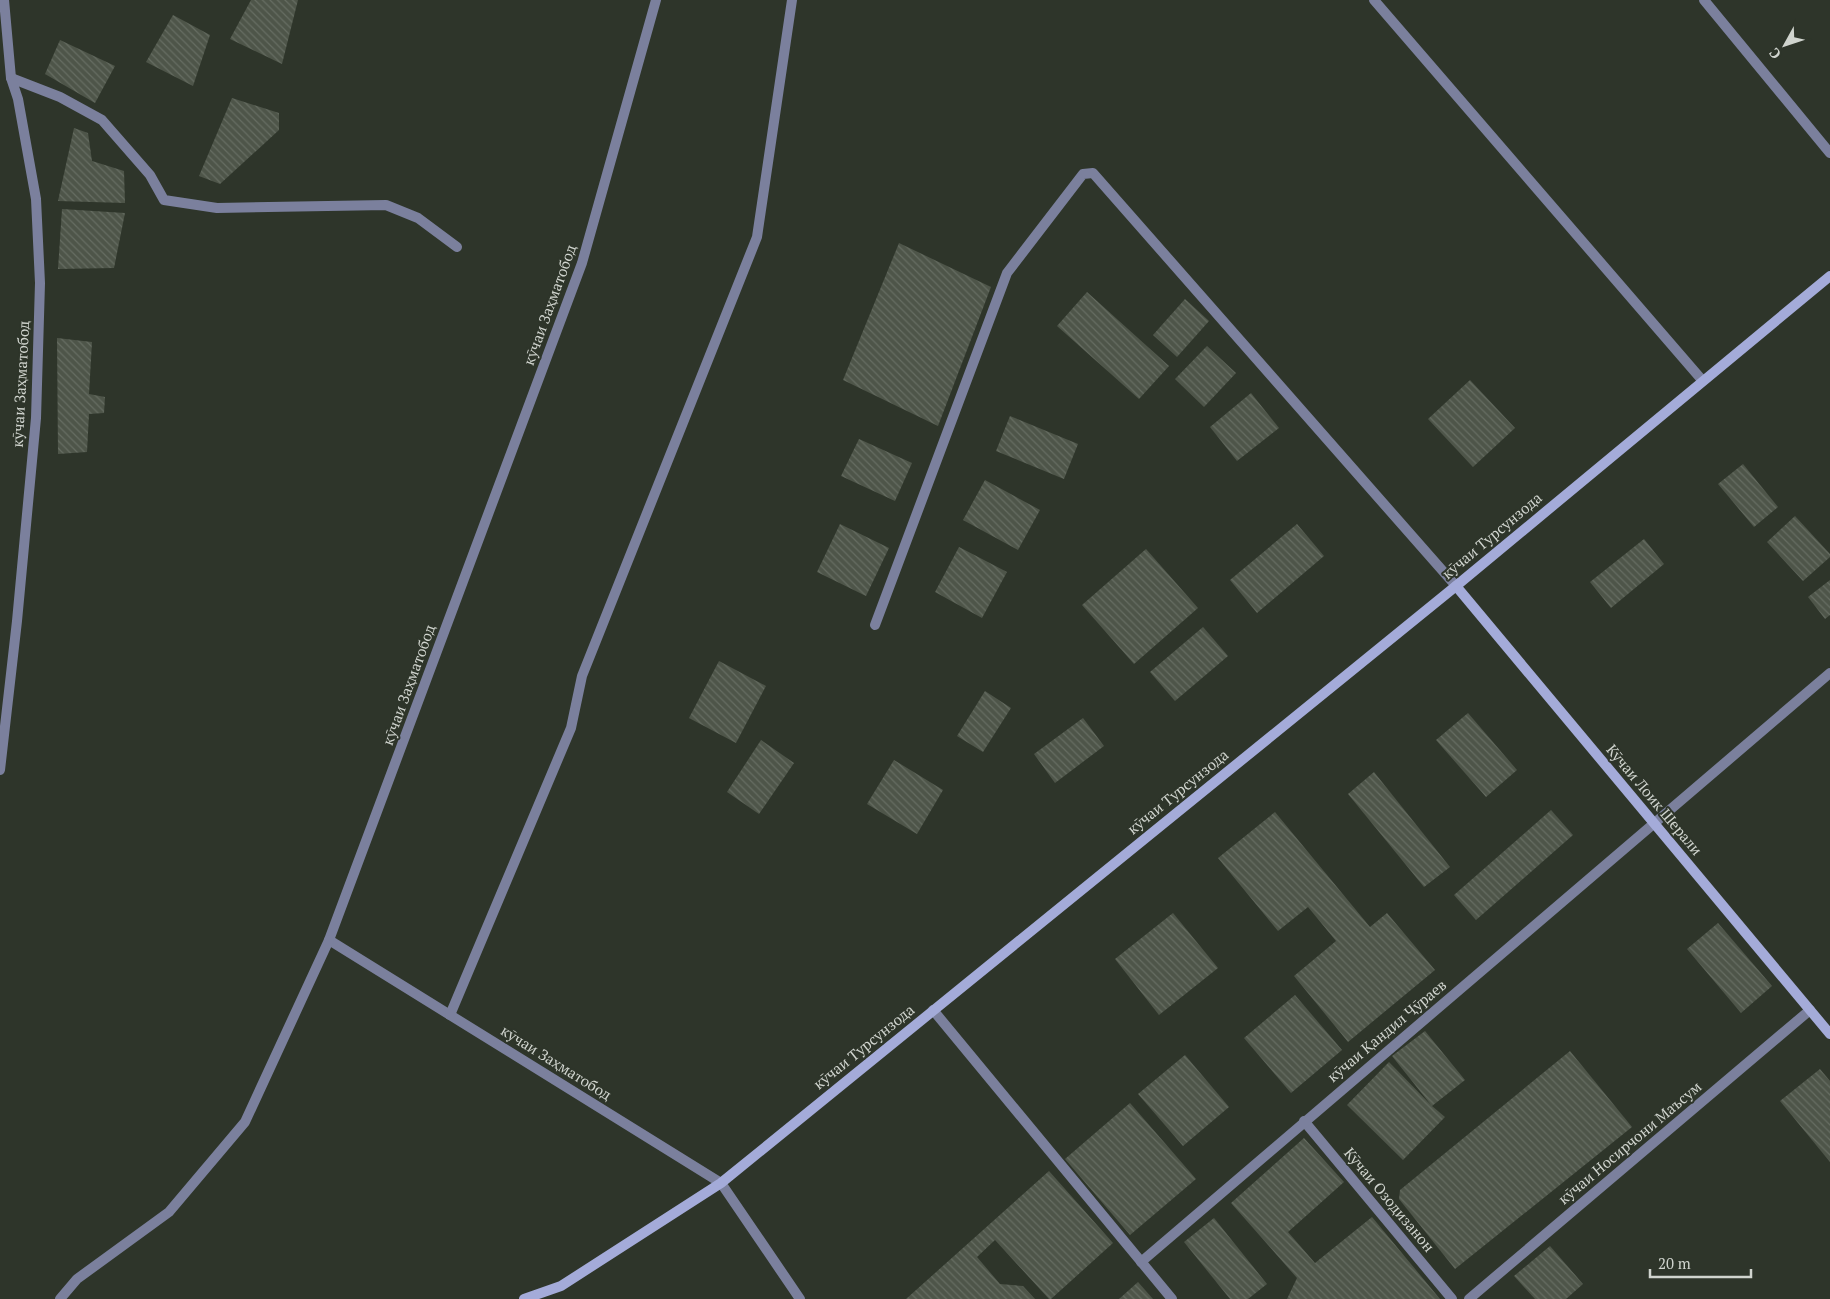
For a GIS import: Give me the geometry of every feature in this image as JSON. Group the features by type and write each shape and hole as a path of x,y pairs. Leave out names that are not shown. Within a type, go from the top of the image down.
{"main road":[{"name":"кӯчаи Турсунзода","path":"524,1299 561,1286 721,1183 1456,586 1702,380 1830,276"},
{"name":"Кӯчаи Лоик Шерали","path":"1456,586 1830,1034"}],"street":[{"name":"кӯчаи Заҳматобод","path":"0,770 17,621 36,418 40,283 36,199 18,99 5,78 4,0"},
{"name":"кӯчаи Заҳматобод","path":"656,0 582,264 329,940 721,1183"},
{"path":"450,1015 571,728 582,676 757,237 792,0"},
{"path":"1374,0 1702,380"},
{"path":"1704,0 1830,154"},
{"path":"5,78 60,97 102,120 150,175 164,200 217,208 386,205 418,218 457,247"},
{"path":"875,625 1007,273 1083,174 1093,173 1456,586"},
{"name":"кӯчаи Қандил Ҷӯраев","path":"1141,1262 1830,672"},
{"path":"60,1299 77,1279 169,1212 245,1122 329,940"},
{"path":"933,1010 1172,1299"},
{"name":"кӯчаи Носирчони Маъсум","path":"1469,1299 1810,1010"},
{"name":"Кӯчаи Озодизанон","path":"1304,1121 1452,1299"},
{"path":"721,1183 800,1299"}],"building":[{"path":"251,0 298,0 282,64 230,39"},
{"path":"173,15 210,35 193,86 146,62"},
{"path":"60,40 115,66 95,103 45,74"},
{"path":"232,98 279,113 279,130 220,184 199,176"},
{"path":"74,128 88,133 92,161 124,171 125,203 58,201"},
{"path":"62,209 125,213 114,268 58,269"},
{"path":"899,243 991,287 938,426 843,380"},
{"path":"1087,292 1169,366 1139,399 1057,326"},
{"path":"1185,299 1209,321 1177,357 1153,335"},
{"path":"57,338 92,342 89,394 105,397 104,413 89,414 87,452 58,454"},
{"path":"1207,346 1236,373 1204,407 1175,379"},
{"path":"1470,380 1515,428 1473,467 1428,419"},
{"path":"1251,393 1279,428 1237,461 1210,427"},
{"path":"1010,416 1078,444 1064,479 996,451"},
{"path":"859,439 912,463 895,501 841,476"},
{"path":"1743,464 1778,507 1754,527 1718,484"},
{"path":"985,480 1040,510 1018,550 963,520"},
{"path":"1795,516 1830,554 1830,557 1803,581 1767,542"},
{"path":"840,524 889,548 866,596 817,572"},
{"path":"1297,524 1324,556 1257,613 1230,580"},
{"path":"1644,539 1664,564 1611,608 1590,582"},
{"path":"959,547 1007,572 982,618 935,592"},
{"path":"1146,549 1198,608 1134,664 1082,605"},
{"path":"1830,580 1830,615 1825,619 1808,597"},
{"path":"1203,627 1228,656 1175,701 1150,672"},
{"path":"719,661 766,686 736,743 689,718"},
{"path":"985,691 1011,708 983,752 957,736"},
{"path":"1468,713 1517,770 1486,797 1436,740"},
{"path":"1083,718 1104,746 1055,783 1034,754"},
{"path":"761,740 794,763 759,814 727,792"},
{"path":"894,760 943,790 917,834 867,804"},
{"path":"1374,772 1450,867 1424,887 1348,794"},
{"path":"1551,810 1573,835 1476,920 1454,895"},
{"path":"1275,812 1370,927 1387,913 1435,970 1348,1042 1294,976 1336,941 1308,907 1278,931 1218,858"},
{"path":"1173,913 1218,968 1159,1015 1115,959"},
{"path":"1718,923 1772,986 1741,1013 1687,949"},
{"path":"1295,995 1342,1050 1291,1093 1244,1038"},
{"path":"1425,1031 1465,1080 1432,1106 1445,1117 1403,1160 1347,1105 1389,1062 1431,1105 1392,1056"},
{"path":"1570,1051 1632,1127 1455,1269 1399,1199 1400,1190"},
{"path":"1185,1055 1229,1107 1183,1146 1138,1094"},
{"path":"1820,1069 1830,1081 1830,1162 1780,1101"},
{"path":"1130,1103 1196,1179 1130,1235 1065,1159"},
{"path":"1304,1138 1344,1182 1288,1232 1315,1263 1372,1217 1440,1299 1287,1299 1297,1278 1231,1203"},
{"path":"1049,1171 1113,1243 1051,1299 995,1240 977,1257 1000,1284 1023,1286 1035,1299 906,1299"},
{"path":"1214,1218 1267,1284 1248,1299 1230,1299 1184,1242"},
{"path":"1550,1246 1583,1284 1566,1299 1535,1299 1514,1276"},
{"path":"1138,1282 1153,1299 1119,1299"}]}
